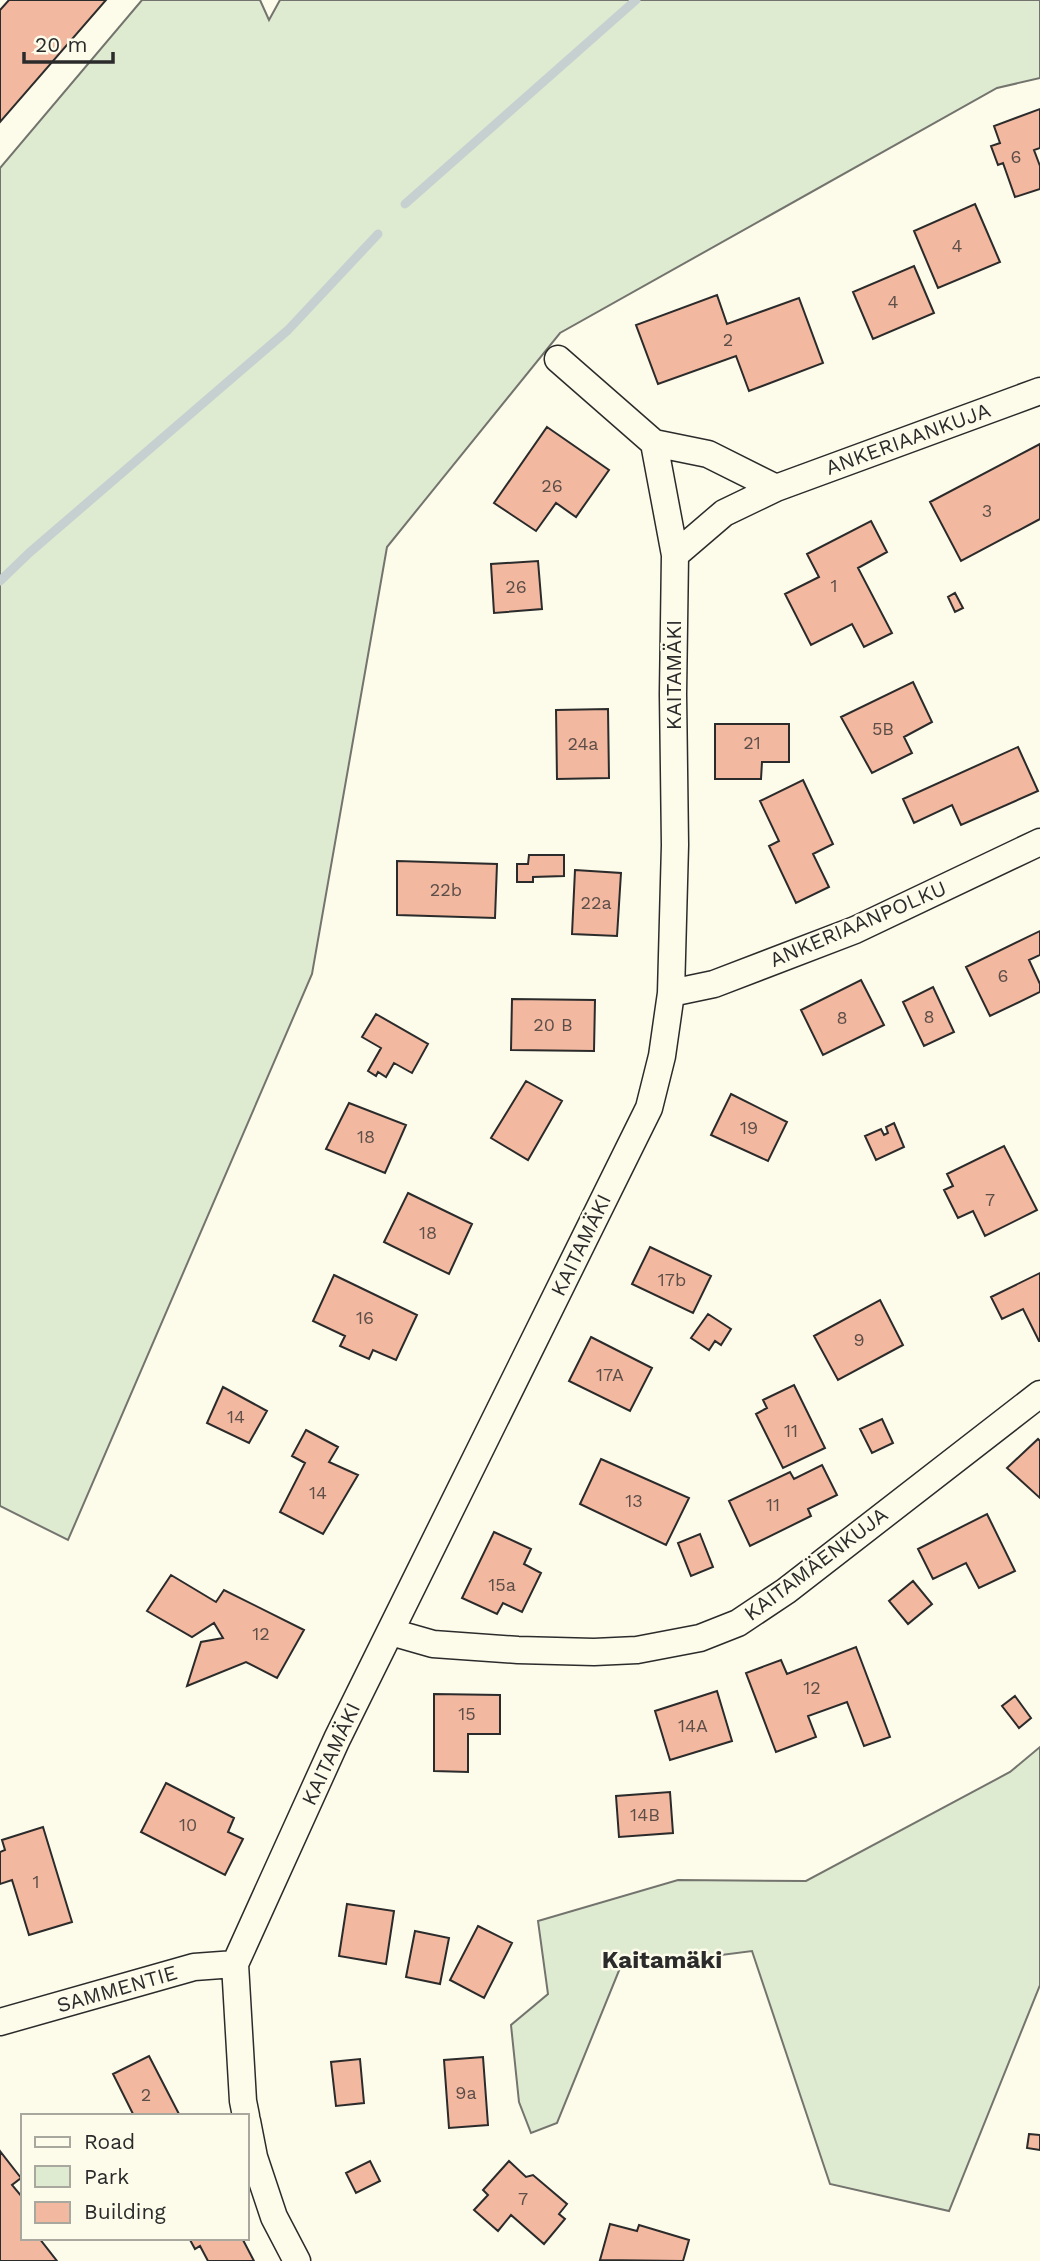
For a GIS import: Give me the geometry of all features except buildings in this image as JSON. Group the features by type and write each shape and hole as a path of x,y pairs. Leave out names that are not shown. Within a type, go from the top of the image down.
{"street":[{"path":"558,359 654,443 708,454 776,488"},
{"name":"ANKERIAANKUJA","path":"675,555 724,513 776,488 1040,391"},
{"name":"KAITAMÄKI","path":"245,2114 235,1964 337,1739 649,1108 662,1056 671,993 675,845 675,555 654,443"},
{"name":"ANKERIAANPOLKU","path":"671,993 714,984 855,930 1040,842"},
{"name":"KAITAMÄENKUJA","path":"391,1632 433,1644 556,1651 637,1650 700,1638 738,1623 786,1591 1040,1394"},
{"name":"SAMMENTIE","path":"0,2022 194,1967 235,1964"},
{"name":"KAITAMÄKI","path":"248,2128 254,2157 274,2217 297,2261"}],"green space":[{"path":"142,0 260,0 269,20 280,0 1040,0 1040,78 997,88 560,333 387,547 312,974 68,1540 0,1506 0,168"},
{"path":"1040,1747 1040,1985 949,2211 830,2184 752,1951 620,1968 557,2123 531,2133 519,2102 511,2025 548,1994 538,1921 678,1880 806,1881 1010,1772"}],"waterway":[{"path":"405,204 636,0"},
{"path":"0,581 288,330 378,234"}],"district":[{"name":"Kaitamäki","path":"662,1960"}]}
